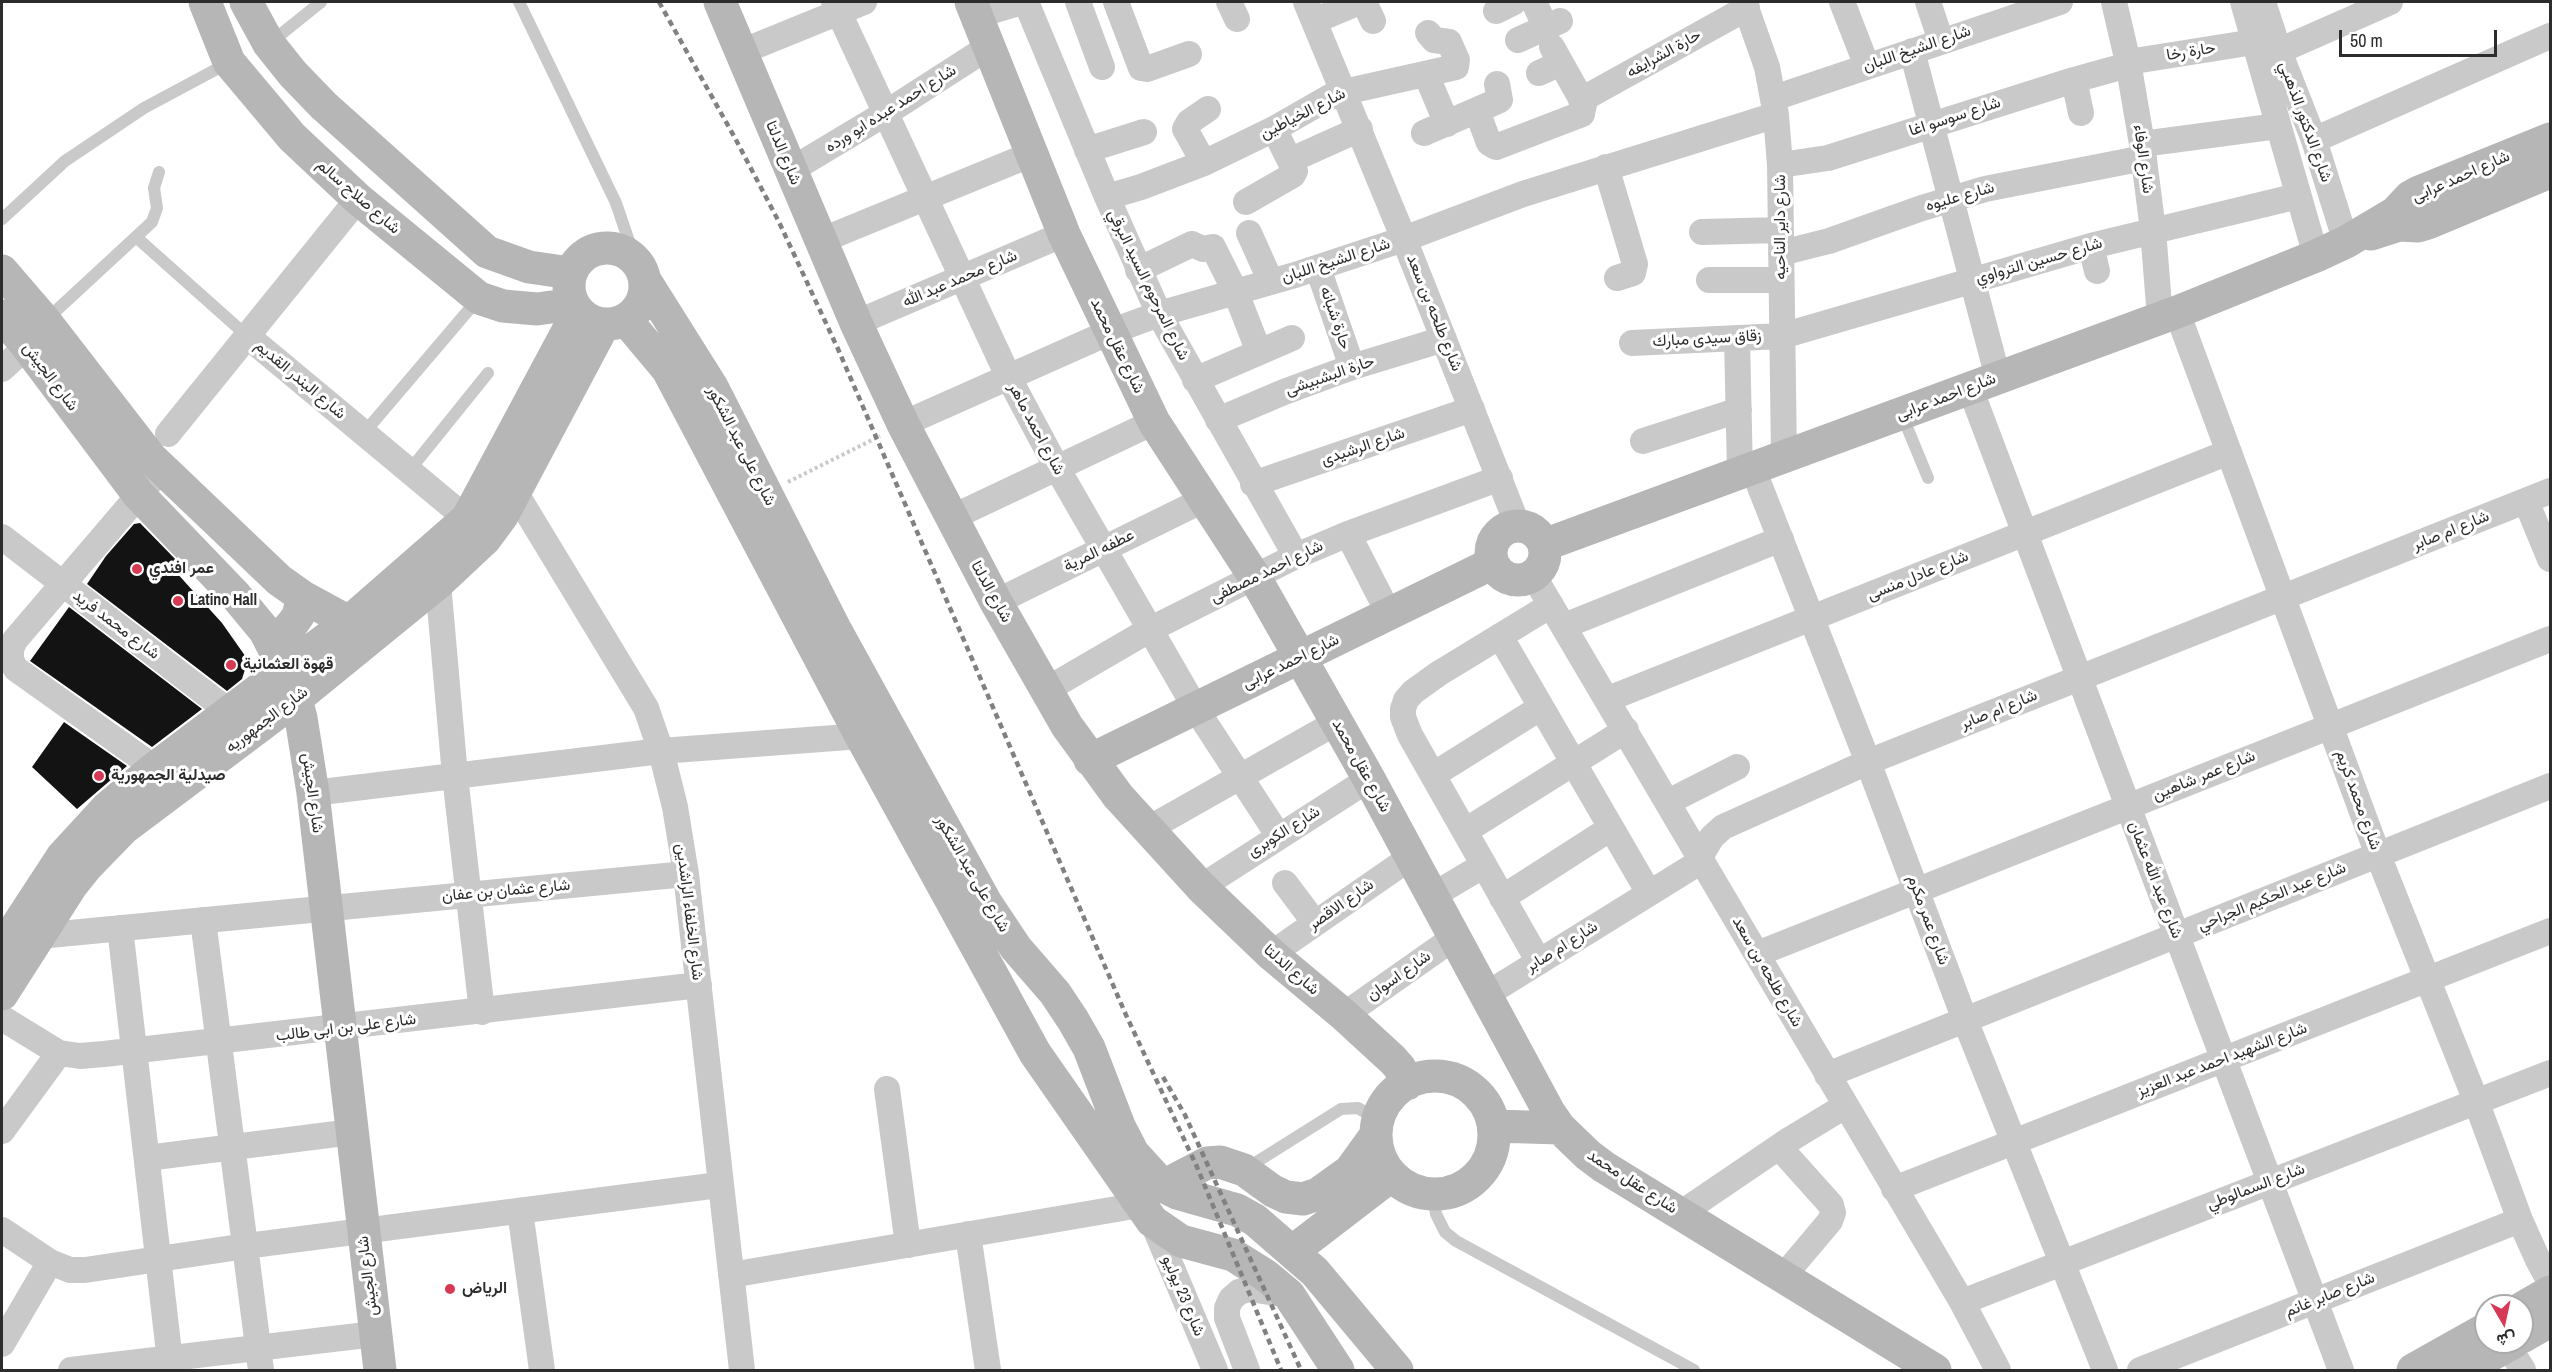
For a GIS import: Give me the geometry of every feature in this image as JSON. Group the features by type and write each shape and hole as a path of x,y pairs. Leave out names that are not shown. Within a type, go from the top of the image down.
{"street":[{"name":"شارع صلاح سالم","path":"205,2 229,62 285,129 358,199 479,298 503,306 537,309 590,306"},
{"path":"246,2 269,44 293,74 324,106 487,252 529,267 590,306 641,304 641,271 615,248 604,247 584,255 590,306"},
{"name":"شارع الدلتا","path":"720,2 820,241 903,424 996,602 1046,690 1090,760 1201,887 1271,954 1344,1015 1400,1068 1407,1084"},
{"path":"741,52 836,7 864,2"},
{"path":"974,8 1022,2"},
{"name":"شارع المرحوم السيد البرقي","path":"1026,2 1138,270 1159,314 1253,484 1296,556"},
{"path":"1078,2 1102,67"},
{"path":"1116,2 1141,68 1147,69 1189,54"},
{"path":"1534,2 1552,46 1581,100"},
{"path":"1842,2 1867,66"},
{"path":"1928,2 1941,41"},
{"name":"شارع الشيخ اللبان","path":"903,424 1110,332 1159,314 1318,268 1404,239 1502,201 1606,167 1775,106 1867,66 2060,2"},
{"name":"شارع الوفاء","path":"2114,2 2128,63 2143,151 2152,230 2169,315"},
{"path":"2242,2 2316,256"},
{"name":"شارع الدكتور الذهبي","path":"2263,2 2279,51 2314,140 2346,242"},
{"path":"2279,51 2390,2"},
{"name":"حارة الشرايفه","path":"1477,111 1487,140 1496,147 1578,117 1584,109 1581,100 1746,5"},
{"name":"شارع داير الناحيه","path":"1746,5 1764,57 1775,106 1780,165 1784,458"},
{"name":"شارع احمد ماهر","path":"836,7 964,277 1009,378 1057,468 1196,709 1278,835"},
{"name":"شارع عقل محمد","path":"974,8 1064,234 1154,422 1254,576 1369,779 1549,1112 1560,1128 1588,1155 1782,1278 1935,1371"},
{"path":"1310,11 1363,10"},
{"name":"شارع طلحه بن سعد","path":"1310,11 1360,129 1518,526"},
{"name":"شارع الخياطين","path":"1107,197 1141,187 1204,163 1344,91 1456,67 1458,63 1449,42 1434,40 1428,33"},
{"path":"2314,140 2550,36"},
{"path":"1518,40 1552,46"},
{"name":"حارة رخا","path":"2128,63 2254,42"},
{"name":"شارع احمد عبده ابو ورده","path":"791,170 886,113 990,46"},
{"name":"شارع عبد الله عثمان","path":"1912,51 1972,280 1984,383 2025,533 2341,1371"},
{"name":"شارع سوسو اغا","path":"1780,165 1828,158 2128,63"},
{"path":"1426,74 1435,128 1500,100 1497,84"},
{"path":"2074,80 2081,113"},
{"path":"1204,163 1185,129 1189,122 1208,109"},
{"name":"شارع عليوه","path":"1702,232 1781,242 1828,241 1950,199 2143,151 2278,126"},
{"path":"1246,202 1294,173 1295,167 1274,129"},
{"path":"1291,160 1360,129"},
{"path":"1087,150 1144,132"},
{"name":"شارع احمد عرابى","path":"1538,560 1747,471 2169,315 2316,256 2346,242 2395,213 2410,197 2419,192 2550,139"},
{"path":"820,241 1032,154"},
{"path":"1606,167 1635,264 1633,273 1617,278"},
{"name":"شارع احمد عرابى","path":"2346,242 2399,225 2418,226 2428,223 2550,172"},
{"name":"شارع حسين الترواوي","path":"1782,336 2091,246 2298,196"},
{"path":"168,434 358,199"},
{"path":"1249,233 1271,282"},
{"name":"شارع محمد عبد الله","path":"856,323 1064,234"},
{"path":"1138,270 1192,244 1203,249 1211,246 1215,249 1236,293 1259,352"},
{"path":"2091,246 2097,271"},
{"name":"حارة شبانه","path":"1318,268 1352,367"},
{"name":"شارع الجيش","path":"2,271 36,333 138,494 236,596 270,639 292,684 313,793 380,1371"},
{"name":"شارع على عبد الشكور","path":"641,271 712,387 835,630 986,903 1000,926 1055,993 1089,1048 1152,1204"},
{"path":"1709,280 1781,280"},
{"name":"شارع على عبد الشكور","path":"590,306 668,370 861,736 1035,1053 1181,1241 1233,1255 1265,1275 1289,1295 1338,1371"},
{"name":"شارع الجمهوريه","path":"2,994 87,866 124,828 292,684 438,583 485,539 502,516 515,492 590,306"},
{"name":"شارع الجمهوريه","path":"2,950 62,856 107,808 155,768 231,713 292,684 349,622 467,519 590,306"},
{"name":"شارع محمد كريم","path":"2169,315 2229,452 2378,855 2476,1101 2520,1220 2550,1282"},
{"name":"شارع الجيش","path":"2,316 36,333 187,495 279,580 303,597 349,622"},
{"path":"2,369 36,333"},
{"name":"شارع البندر القديم","path":"246,335 467,519"},
{"name":"زقاق سيدى مبارك","path":"1632,344 1782,336"},
{"path":"1195,380 1292,338"},
{"path":"1737,338 1739,410 1747,471"},
{"name":"حارة البشبيشى","path":"1218,420 1352,367 1444,339"},
{"name":"شارع الرشيدى","path":"1253,484 1473,409"},
{"path":"1643,441 1739,410"},
{"path":"951,518 1154,422"},
{"name":"شارع عادل منسى","path":"1608,699 2229,452"},
{"path":"155,768 24,676 11,660 11,650 15,640 162,468"},
{"name":"شارع عمر مكرم","path":"1747,471 1781,539 1965,1020 2105,1371"},
{"name":"شارع احمد مصطفى","path":"1046,690 1149,630 1296,556 1348,534 1500,478"},
{"name":"شارع ام صابر","path":"1487,994 1695,865 1712,837 1724,827 1868,762 2550,491"},
{"name":"شارع الخلفاء الراشدين","path":"515,492 646,708 661,751 675,807 686,874 719,1185 742,1371"},
{"name":"عطفه المرية","path":"996,602 1203,500"},
{"path":"2526,501 2550,558"},
{"path":"1518,526 1534,531 1538,560 1526,578 1510,579 1503,575 1493,563 1491,553 1493,543 1498,534 1507,528 1518,526"},
{"path":"1348,534 1389,614"},
{"name":"شارع محمد فريد","path":"2,537 231,713"},
{"path":"1539,962 1406,726 1403,709 1406,700 1438,674 1500,636 1781,539"},
{"name":"شارع طلحه بن سعد","path":"1538,560 1558,615 1962,1302 1998,1371"},
{"name":"شارع احمد عرابى","path":"1090,760 1493,563"},
{"path":"438,583 455,776 482,1012"},
{"path":"270,639 279,635 293,623 302,607 303,597"},
{"path":"1500,636 1649,893"},
{"name":"شارع عمر شاهين","path":"1757,954 2550,639"},
{"path":"1433,775 1540,708"},
{"path":"1148,829 1337,722"},
{"path":"1465,831 1626,730"},
{"path":"313,793 661,751 861,736"},
{"path":"1668,802 1737,767"},
{"name":"شارع الكوبرى","path":"1201,887 1278,835 1369,779"},
{"name":"شارع عبد الحكيم الجراحي","path":"1827,1075 2550,786"},
{"path":"1502,898 1611,828"},
{"name":"شارع الاقصر","path":"1271,954 1411,857"},
{"path":"1432,896 1484,865"},
{"name":"شارع عثمان بن عفان","path":"39,936 686,874"},
{"path":"1285,883 1315,923"},
{"path":"203,920 259,1359"},
{"path":"120,928 170,1365"},
{"name":"شارع الشهيد احمد عبد العزيز","path":"1894,1189 2550,931"},
{"name":"شارع اسوان","path":"1344,1015 1455,937"},
{"path":"1009,1005 1018,1008 1027,1005 1033,999 1035,990 1028,961"},
{"name":"شارع على بن ابى طالب","path":"2,1018 59,1053 80,1056 482,1012 699,985"},
{"path":"1035,1053 1047,1038 1057,1035 1067,1035 1089,1048"},
{"path":"2,1131 59,1053"},
{"name":"شارع السمالوطي","path":"1962,1302 2550,1072"},
{"path":"731,1275 1152,1204 1207,1163 1226,1164 1244,1170 1273,1191 1286,1197 1303,1198 1318,1194 1350,1172 1377,1128 1384,1106 1394,1093 1422,1078 1438,1076 1454,1080 1468,1086 1480,1097 1489,1110 1494,1126 1493,1148 1484,1168 1474,1180 1448,1193 1433,1194 1403,1185 1392,1175 1380,1156 1377,1128"},
{"path":"887,1089 908,1245"},
{"path":"1680,1214 1779,1147 1845,1106"},
{"path":"1494,1126 1560,1128"},
{"path":"147,1158 352,1132"},
{"path":"1779,1147 1831,1205 1833,1213 1830,1221 1782,1278"},
{"path":"1293,1251 1392,1175"},
{"path":"2,1230 51,1262 70,1269 85,1270 246,1246 719,1185"},
{"name":"شارع على عبد الشكور","path":"1152,1204 1186,1195 1238,1210 1255,1220 1315,1272 1398,1371"},
{"name":"شارع 23 يوليو","path":"1152,1204 1215,1371"},
{"path":"520,1210 542,1371"},
{"name":"شارع صابر غانم","path":"2140,1371 2520,1220"},
{"path":"968,1234 988,1371"},
{"path":"2,1344 51,1262"},
{"name":"شارع 23 يوليو","path":"1247,1371 1227,1318 1227,1308 1231,1299 1239,1292 1249,1289 1289,1295"},
{"path":"2534,1301 2550,1292"},
{"path":"2534,1331 2550,1321"},
{"path":"71,1371 259,1359 375,1334"},
{"path":"2413,1371 2477,1354"},
{"path":"2464,1371 2495,1354"}],"lane":[{"path":"269,44 321,2"},
{"name":"شارع على عبد الشكور","path":"519,2 616,203 641,271"},
{"path":"2,219 65,161 144,108 229,62"},
{"path":"36,333 152,222 156,214 154,188 159,172"},
{"name":"شارع البندر القديم","path":"136,237 246,335"},
{"path":"364,433 479,298"},
{"path":"409,471 489,373"},
{"path":"1902,414 1928,478"},
{"path":"1244,1170 1341,1109 1358,1108 1377,1128"},
{"path":"1433,1194 1436,1214 1445,1232 1456,1241 1694,1371"}],"path":[{"path":"766,494 903,424"}],"building":[{"path":"140,523 180,564 175,571 222,623 248,660 242,679 227,691 87,584 106,556 134,524"},
{"path":"69,607 202,709 152,747 30,661"},
{"path":"64,722 127,766 77,809 32,767"}],"railway":[{"path":"659,2 779,222 838,349 1126,1015 1197,1167 1281,1370"},
{"path":"1163,1077 1185,1115 1301,1370"}],"place":[{"name":"عمر افندي","path":"137,569"},
{"name":"Latino Hall","path":"178,601"},
{"name":"قهوة العثمانية","path":"231,665"},
{"name":"صيدلية الجمهورية","path":"99,776"},
{"name":"الرياض","path":"450,1289"}]}
